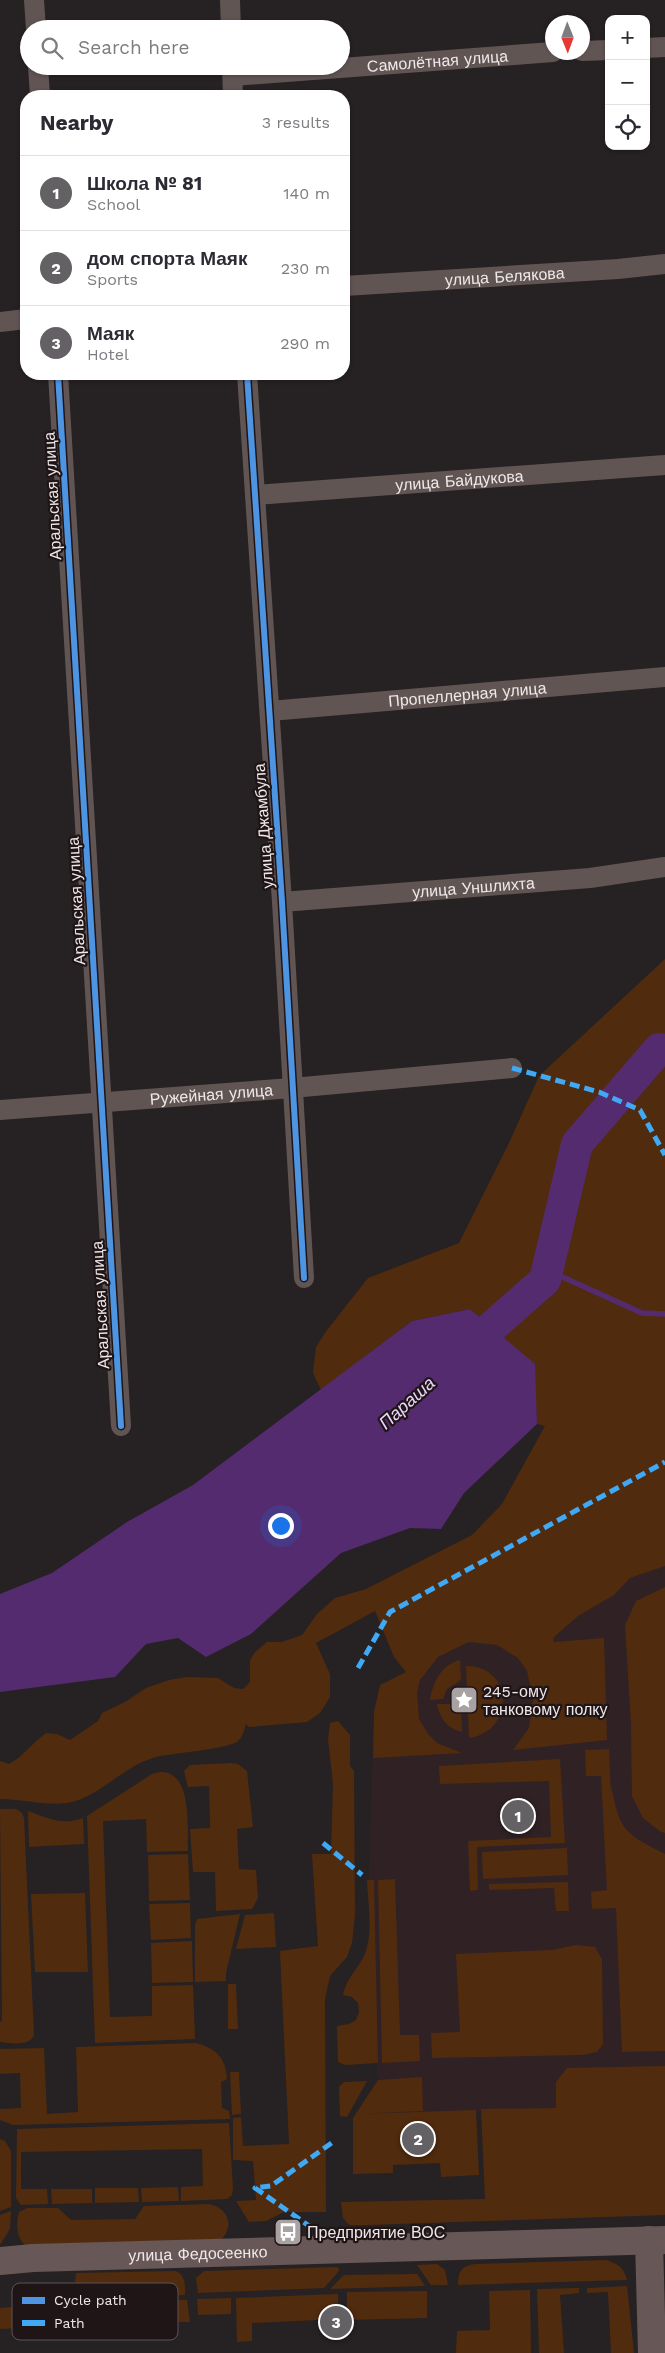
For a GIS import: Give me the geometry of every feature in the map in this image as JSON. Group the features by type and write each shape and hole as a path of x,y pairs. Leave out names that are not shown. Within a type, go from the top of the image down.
{"main road":[{"name":"улица Федосеенко","path":"0,2261 34,2258 657,2240"},
{"path":"652,2353 657,2240"}],"street":[{"path":"34,0 35,20"},
{"path":"230,0 231,20"},
{"path":"650,48 665,47"},
{"path":"590,51 605,50"},
{"name":"Самолётная улица","path":"350,64 545,52"},
{"path":"39,75 40,90"},
{"path":"232,75 234,90"},
{"name":"улица Белякова","path":"350,286 618,269 665,264"},
{"path":"0,322 20,320"},
{"name":"Аральская улица","path":"58,380 121,1426"},
{"name":"улица Джамбула","path":"247,380 270,711 304,1278"},
{"name":"улица Байдукова","path":"255,495 665,465"},
{"name":"Пропеллерная улица","path":"270,711 665,677"},
{"name":"улица Уншлихта","path":"282,902 590,878 665,867"},
{"name":"Ружейная улица","path":"0,1110 292,1088 512,1068"}],"shaded area":[{"path":"665,959 665,1566 630,1578 614,1595 578,1616 553,1638 554,1642 604,1638 607,1740 513,1750 529,1728 533,1699 527,1671 518,1658 497,1645 469,1642 438,1657 420,1680 417,1692 419,1719 428,1734 437,1743 462,1753 373,1758 374,1712 380,1685 406,1672 394,1657 375,1611 316,1643 330,1674 330,1697 320,1713 307,1722 249,1727 246,1724 241,1738 233,1744 213,1749 156,1757 144,1761 94,1793 72,1802 55,1804 0,1799 0,1761 9,1764 14,1761 46,1733 57,1734 70,1740 98,1721 102,1713 125,1702 146,1688 169,1680 187,1677 218,1678 234,1688 243,1689 250,1682 250,1660 255,1652 267,1642 282,1642 302,1635 317,1614 335,1598 366,1589 472,1535 502,1504 545,1426 537,1424 534,1364 470,1309 412,1321 321,1390 313,1373 316,1347 368,1278 459,1243 508,1145 539,1076"},
{"path":"665,1548 665,2105 379,2114 369,1873 374,1712 380,1685"},
{"path":"665,1587 665,1833 643,1818 632,1796 631,1724 625,1625 636,1601"},
{"path":"460,1660 461,1680 447,1689 443,1699 430,1700 433,1687 439,1675 453,1662"},
{"path":"466,1666 482,1669 493,1676 500,1686 503,1699 501,1712 495,1724 484,1733 469,1738"},
{"path":"437,1704 461,1704 462,1732 448,1726 440,1714"},
{"path":"338,1721 350,1735 350,1766 354,1771 355,1915 352,1943 347,1957 330,1976 325,1999 326,2212 284,2212 266,2221 249,2222 236,2201 256,2200 253,2161 233,2160 233,2118 241,2117 243,2146 289,2144 280,1951 318,1946 312,1854 331,1854 333,1784 328,1739 330,1723"},
{"path":"609,1749 611,1795 611,1785 621,1822 632,1835 665,1854 665,2051 622,2052 616,1908 592,1909 591,1892 607,1890 601,1776 586,1776 585,1750"},
{"path":"560,1759 565,1843 477,1847 478,1890 470,1891 468,1841 551,1837 549,1781 440,1784 439,1766"},
{"path":"238,1764 247,1771 253,1827 237,1829 239,1869 256,1870 258,1898 252,1909 216,1911 215,1872 193,1872 190,1829 210,1828 209,1786 188,1787 184,1771 190,1765"},
{"path":"160,1772 171,1774 183,1790 186,1802 188,1851 147,1852 146,1819 103,1821 110,2017 152,2016 152,1986 193,1985 195,2039 95,2043 87,1816 152,1774"},
{"path":"0,1809 18,1810 23,1814 24,1818 34,2035 32,2039 24,2043 0,2042 0,2022 2,2021"},
{"path":"28,1811 62,1821 83,1818 84,1844 29,1847"},
{"path":"567,1848 568,1875 483,1879 482,1852"},
{"path":"188,1854 190,1900 149,1901 148,1855"},
{"path":"395,1879 400,2035 419,2035 420,2061 382,2063 378,1880"},
{"path":"367,1880 374,1880 378,2063 345,2065 338,2062 337,2026 349,2024 356,2020 359,2012 358,2003 352,1997 343,1995 349,1980 363,1958 368,1940"},
{"path":"568,1882 569,1911 556,1911 554,1888 489,1890 489,1884"},
{"path":"85,1893 88,1972 35,1972 31,1894"},
{"path":"190,1903 191,1938 151,1940 149,1904"},
{"path":"274,1913 276,1947 236,1949 245,1915"},
{"path":"240,1914 226,1973 226,1981 195,1982 195,1925 197,1919"},
{"path":"192,1941 193,1982 152,1983 151,1943"},
{"path":"576,1945 595,1947 602,1959 603,2044 597,2052 583,2055 432,2058 431,2033 460,2032 456,1954 552,1950"},
{"path":"228,1984 236,1984 238,2029 228,2029"},
{"path":"196,2043 214,2051 222,2059 227,2079 221,2082 222,2108 229,2111 230,2119 13,2125 0,2120 0,2109 21,2108 20,2073 0,2074 0,2049 44,2048 47,2114 78,2112 76,2047"},
{"path":"665,2066 665,2215 367,2225 349,2225 343,2218 341,2202 485,2199 481,2109 556,2108 556,2082 567,2068"},
{"path":"230,2072 239,2072 241,2114 232,2115"},
{"path":"422,2077 423,2111 358,2114 476,2110 479,2175 441,2177 440,2163 393,2165 393,2173 353,2174 353,2118 378,2080"},
{"path":"367,2081 347,2117 340,2116 339,2087 344,2082"},
{"path":"229,2123 233,2188 232,2195 227,2199 181,2201 181,2187 203,2186 202,2149 21,2152 21,2189 47,2189 48,2204 21,2205 16,2198 17,2129"},
{"path":"0,2139 5,2141 11,2151 11,2207 0,2211"},
{"path":"178,2187 179,2201 142,2202 141,2188"},
{"path":"95,2188 138,2188 139,2202 95,2203"},
{"path":"51,2189 92,2189 92,2203 52,2204"},
{"path":"209,2204 221,2209 227,2218 228,2229 221,2240 27,2246 21,2240 18,2231 17,2221 19,2212 27,2208 58,2208 71,2220 135,2219 144,2206"},
{"path":"11,2211 10,2229 0,2245 0,2215"},
{"path":"606,2260 620,2267 627,2280 458,2285 462,2270 467,2266 475,2264"},
{"path":"437,2264 445,2270 448,2285 431,2285 417,2265"},
{"path":"338,2267 339,2271 324,2288 198,2293 196,2278 204,2271"},
{"path":"176,2271 182,2275 185,2284 185,2295 178,2295 178,2283 75,2283 76,2273"},
{"path":"417,2274 425,2286 330,2289 344,2275"},
{"path":"627,2286 634,2353 611,2353 608,2292 587,2293 587,2288"},
{"path":"579,2288 579,2293 560,2295 564,2353 539,2353 537,2289"},
{"path":"530,2290 531,2353 456,2353 457,2331 490,2330 489,2291"},
{"path":"427,2291 427,2318 347,2320 347,2292"},
{"path":"338,2294 338,2319 252,2323 252,2341 237,2342 236,2298"},
{"path":"231,2298 231,2314 198,2315 197,2299"},
{"path":"178,2300 187,2300 190,2322 179,2322"},
{"path":"12,2307 12,2328 0,2329 0,2308"}],"water":[{"path":"470,1309 535,1364 537,1424 464,1493 441,1529 410,1528 341,1553 251,1634 206,1657 178,1638 146,1644 115,1677 0,1692 0,1594 52,1573 127,1522 193,1485 412,1321"}],"waterway":[{"name":"Параша","path":"459,1356 545,1280 577,1144 659,1049 665,1050"},
{"path":"547,1270 642,1313 665,1314"}],"marked path":[{"path":"512,1068 599,1092 640,1110 665,1155"},
{"path":"358,1668 390,1612 665,1462"},
{"path":"323,1843 362,1875"},
{"path":"312,2228 255,2188 271,2186 333,2142"}],"cycle path":[{"path":"58,380 121,1426"},
{"path":"247,380 282,902 304,1278"}],"place":[{"name":"245-ому танковому полку","path":"464,1700"},
{"name":"Школа № 81","path":"518,1816"},
{"name":"дом спорта Маяк","path":"418,2139"},
{"name":"Предприятие ВОС","path":"288,2232"},
{"name":"Маяк","path":"336,2322"}]}
